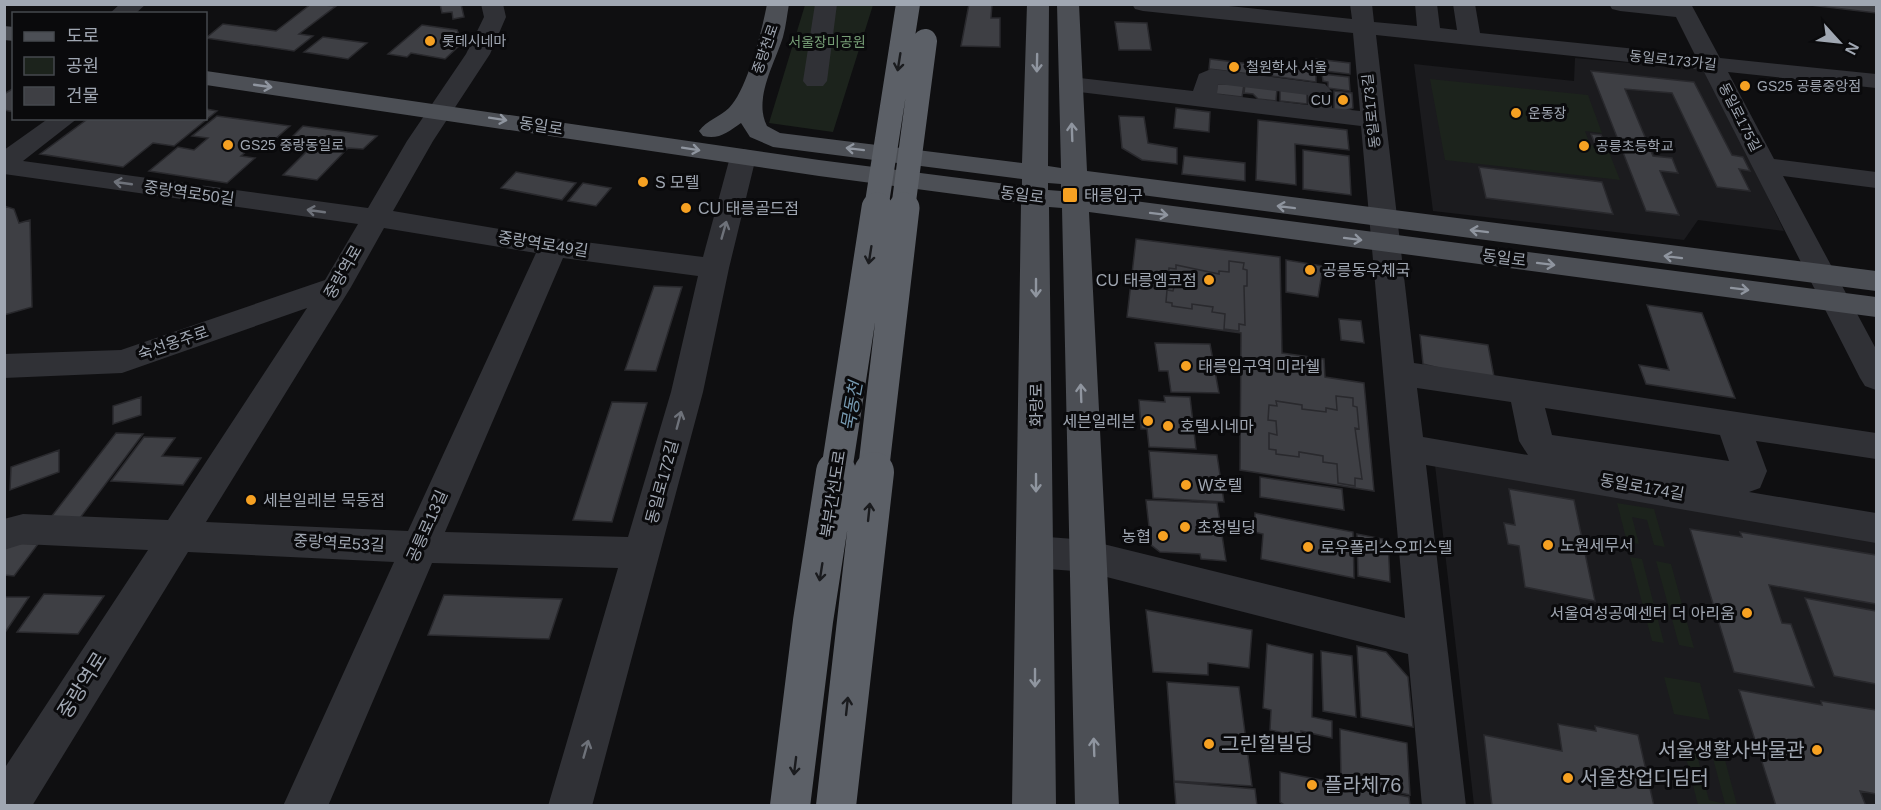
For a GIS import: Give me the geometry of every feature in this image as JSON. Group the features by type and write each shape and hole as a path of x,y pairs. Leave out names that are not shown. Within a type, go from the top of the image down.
{"highway":[{"name":"북부간선도로","path":"790,806 813,621 908,4"},
{"path":"836,806 907,177 929,4"}],"main road":[{"name":"중랑천로","path":"753,93 755,80 772,36 778,4"},
{"name":"화랑로","path":"1034,806 1038,4"},
{"path":"1068,4 1097,806"},
{"name":"동일로","path":"207,59 365,82 446,102 743,157 822,157 954,174 1383,231 1876,307"},
{"name":"동일로","path":"207,78 346,97 446,102 712,131 773,139 822,157"},
{"path":"346,97 373,94 378,90 365,82"},
{"path":"712,131 728,122 753,93"},
{"path":"753,93 752,115 755,126 773,139"},
{"name":"동일로","path":"1383,231 1821,273 1876,282"}],"street":[{"name":"중랑역로","path":"6,806 336,287 374,219 488,35 495,17 492,4"},
{"path":"815,81 826,4"},
{"path":"1143,4 1361,16"},
{"path":"1426,4 1428,34"},
{"path":"1464,4 1470,39"},
{"path":"1620,4 1682,8"},
{"name":"동일로175길","path":"1682,8 1876,378"},
{"name":"동일로173가길","path":"1361,16 1428,34 1876,81"},
{"name":"동일로173길","path":"1361,16 1383,231"},
{"path":"1071,84 1372,120"},
{"path":"4,164 63,120"},
{"name":"동일로172길","path":"570,806 687,392 714,267 743,157"},
{"name":"중랑역로50길","path":"4,164 374,219"},
{"name":"동일로175길","path":"1766,166 1876,180"},
{"name":"중랑역로49길","path":"374,219 435,226 553,248 714,267"},
{"path":"1383,231 1400,373 1444,806"},
{"name":"공릉로13길","path":"305,806 418,547 553,248"},
{"name":"숙선옹주로","path":"4,366 122,361 336,287"},
{"path":"1400,373 1876,446"},
{"name":"동일로174길","path":"1525,392 1536,441 1539,445 1621,471 1876,528"},
{"name":"동일로174길","path":"1407,448 1621,471 1748,478 1750,471 1732,424"},
{"path":"4,535 22,529 179,536"},
{"name":"중랑역로53길","path":"179,536 418,547 642,553"},
{"path":"1035,552 1087,556 1427,641"}],"shaded area":[{"name":"공릉초등학교","path":"1575,58 1708,70 1784,231 1698,220 1684,240 1433,211 1414,64 1574,81"},
{"path":"1435,465 1876,540 1876,805 1474,805"}],"green space":[{"name":"서울장미공원","path":"805,5 873,5 833,132 769,123"},
{"name":"운동장","path":"1430,79 1588,95 1602,133 1585,131 1590,145 1607,147 1620,180 1445,160"},
{"path":"1617,503 1654,509 1665,547 1654,545 1647,520 1632,517 1639,544 1627,542"},
{"path":"1630,557 1642,559 1664,643 1652,641"},
{"path":"1656,561 1671,564 1694,648 1679,645"},
{"path":"1664,677 1700,683 1710,720 1674,714"},
{"path":"1681,738 1693,740 1709,800 1725,804 1709,743 1721,745 1737,805 1698,805"}],"building":[{"path":"311,4 336,6 299,34 313,36 294,51 207,38 223,24 276,31"},
{"path":"440,4 461,4 464,17 453,19 452,12 442,13"},
{"path":"969,4 992,4 991,18 1000,18 1000,47 961,46"},
{"path":"1802,4 1876,4 1876,13"},
{"path":"1115,22 1147,23 1151,50 1119,50"},
{"name":"롯데시네마","path":"422,25 457,30 460,37 452,44 460,45 445,59 411,53 407,57 388,54"},
{"path":"323,37 367,43 348,59 304,52"},
{"name":"철원학사 서울","path":"1210,59 1259,65 1259,75 1209,69"},
{"path":"1316,59 1350,63 1350,74 1316,70"},
{"path":"1266,65 1316,71 1316,82 1265,75"},
{"path":"1591,71 1694,82 1732,155 1743,157 1750,171 1739,169 1750,191 1717,187 1672,93 1625,89 1653,156 1672,158 1678,173 1660,171 1679,215 1646,211"},
{"path":"1322,74 1349,77 1350,91 1328,88 1328,82 1323,81"},
{"path":"1217,84 1244,84 1242,97 1216,94"},
{"path":"1245,84 1277,88 1276,101 1258,99 1253,94 1244,93"},
{"path":"1280,88 1307,91 1307,104 1280,101"},
{"path":"12,89 12,112 4,110 4,94"},
{"path":"1334,91 1352,93 1353,108 1344,111 1334,110"},
{"path":"1176,108 1210,112 1209,132 1174,128"},
{"path":"207,109 217,111 207,119"},
{"path":"217,116 290,126 266,147 254,145 241,156 255,158 227,183 149,171 178,147 194,150 208,138 192,136"},
{"path":"1119,116 1144,117 1148,143 1177,148 1177,164 1142,160 1122,148"},
{"path":"86,120 206,120 174,146 153,143 123,167 40,154"},
{"path":"1258,120 1347,130 1349,150 1295,144 1296,185 1256,180"},
{"path":"303,126 377,136 363,149 348,148 317,180 283,175 315,143 289,140"},
{"path":"1591,134 1601,135 1606,145 1595,144"},
{"path":"1303,150 1349,156 1351,195 1303,189"},
{"path":"1184,156 1245,163 1245,181 1182,174"},
{"path":"1479,167 1602,182 1613,214 1486,198"},
{"path":"516,172 576,183 562,200 501,188"},
{"path":"583,183 611,188 596,206 568,201"},
{"path":"4,206 14,209 19,223 30,220 32,307 4,315"},
{"path":"1136,239 1280,257 1282,353 1324,359 1325,377 1364,383 1374,491 1240,470 1241,333 1127,317"},
{"path":"1286,260 1323,266 1318,297 1286,292"},
{"path":"1229,261 1244,263 1243,269 1247,270 1247,286 1244,286 1245,325 1239,324 1239,331 1224,329 1225,314 1212,312 1213,307 1192,304 1192,309 1172,306 1172,303 1166,302 1167,290 1173,291 1174,287 1174,281 1168,280 1169,268 1176,269 1176,265 1219,274 1219,271 1229,272"},
{"path":"654,286 682,287 656,371 625,370"},
{"path":"1647,305 1702,313 1735,398 1646,384 1639,365 1669,370"},
{"path":"1339,319 1361,321 1364,343 1341,340"},
{"path":"1420,335 1488,345 1495,382 1423,364"},
{"name":"태릉입구역 미라쉘","path":"1155,343 1210,344 1219,393 1171,392 1168,371 1159,371"},
{"path":"1164,396 1190,397 1196,449 1149,447 1147,429 1141,429 1139,400 1165,402"},
{"path":"1336,396 1353,398 1353,406 1357,407 1359,429 1355,428 1362,479 1355,478 1355,486 1338,483 1337,464 1323,462 1323,456 1299,452 1299,457 1276,454 1276,450 1269,449 1269,433 1277,435 1276,421 1268,420 1269,405 1277,406 1276,401 1302,405 1302,409 1326,412 1326,408 1337,410"},
{"path":"141,397 141,415 113,424 113,406"},
{"path":"612,402 647,403 612,522 573,520"},
{"path":"116,433 143,434 77,522 48,521"},
{"path":"144,437 175,438 162,456 201,458 183,485 111,481"},
{"path":"59,450 59,472 10,490 11,467"},
{"name":"W호텔","path":"1149,451 1217,455 1224,502 1153,498"},
{"path":"1260,477 1342,489 1344,510 1260,497"},
{"name":"노원세무서","path":"1509,489 1574,500 1595,601 1525,587 1519,546 1508,544 1504,523 1515,525"},
{"name":"초정빌딩","path":"1146,500 1217,503 1226,561 1201,559 1200,554 1160,552 1151,545"},
{"name":"로우폴리스오피스텔","path":"1255,513 1353,532 1354,578 1261,559 1263,534 1254,532"},
{"name":"서울여성공예센터 더 아리움","path":"1690,529 1742,537 1740,532 1876,555 1876,604 1769,585 1782,623 1791,624 1814,687 1734,672"},
{"path":"1357,534 1388,540 1390,582 1358,576"},
{"path":"4,543 38,544 14,576 4,575"},
{"path":"44,594 104,596 78,634 17,632"},
{"path":"444,595 562,599 549,639 428,635"},
{"path":"4,597 29,597 4,634"},
{"path":"1805,598 1876,611 1876,684 1834,676"},
{"path":"1146,610 1252,630 1249,668 1208,663 1208,675 1153,672"},
{"path":"1267,644 1313,654 1312,717 1332,721 1332,738 1301,731 1301,737 1270,730 1271,710 1263,708"},
{"path":"1357,646 1386,652 1408,677 1413,727 1361,717"},
{"path":"1321,651 1352,656 1356,717 1323,711"},
{"name":"그린힐빌딩","path":"1167,682 1239,687 1252,786 1174,781"},
{"name":"서울생활사박물관","path":"1739,690 1822,705 1821,701 1876,710 1876,794 1860,791 1866,806 1776,806"},
{"name":"서울창업디딤터","path":"1558,724 1596,731 1595,726 1638,735 1654,806 1492,806 1484,735 1562,751"},
{"path":"1340,729 1407,743 1410,795 1341,779"},
{"name":"플라체76","path":"1280,772 1409,797 1410,806 1286,806 1280,802"},
{"path":"1174,782 1255,789 1257,806 1176,806"}],"place":[{"name":"롯데시네마","path":"430,41"},
{"name":"철원학사 서울","path":"1234,67"},
{"name":"GS25 공릉중앙점","path":"1745,86"},
{"name":"CU","path":"1343,100"},
{"name":"운동장","path":"1516,113"},
{"name":"GS25 중랑동일로","path":"228,145"},
{"name":"공릉초등학교","path":"1584,146"},
{"name":"S 모텔","path":"643,182"},
{"name":"태릉입구","path":"1070,195"},
{"name":"CU 태릉골드점","path":"686,208"},
{"name":"공릉동우체국","path":"1310,270"},
{"name":"CU 태릉엠코점","path":"1209,280"},
{"name":"태릉입구역 미라쉘","path":"1186,366"},
{"name":"세븐일레븐","path":"1148,421"},
{"name":"호텔시네마","path":"1168,426"},
{"name":"W호텔","path":"1186,485"},
{"name":"세븐일레븐 묵동점","path":"251,500"},
{"name":"초정빌딩","path":"1185,527"},
{"name":"농협","path":"1163,536"},
{"name":"노원세무서","path":"1548,545"},
{"name":"로우폴리스오피스텔","path":"1308,547"},
{"name":"서울여성공예센터 더 아리움","path":"1747,613"},
{"name":"그린힐빌딩","path":"1209,744"},
{"name":"서울생활사박물관","path":"1817,750"},
{"name":"서울창업디딤터","path":"1568,778"},
{"name":"플라체76","path":"1312,785"}],"water label":[{"name":"묵동천","path":"852,406"}]}
